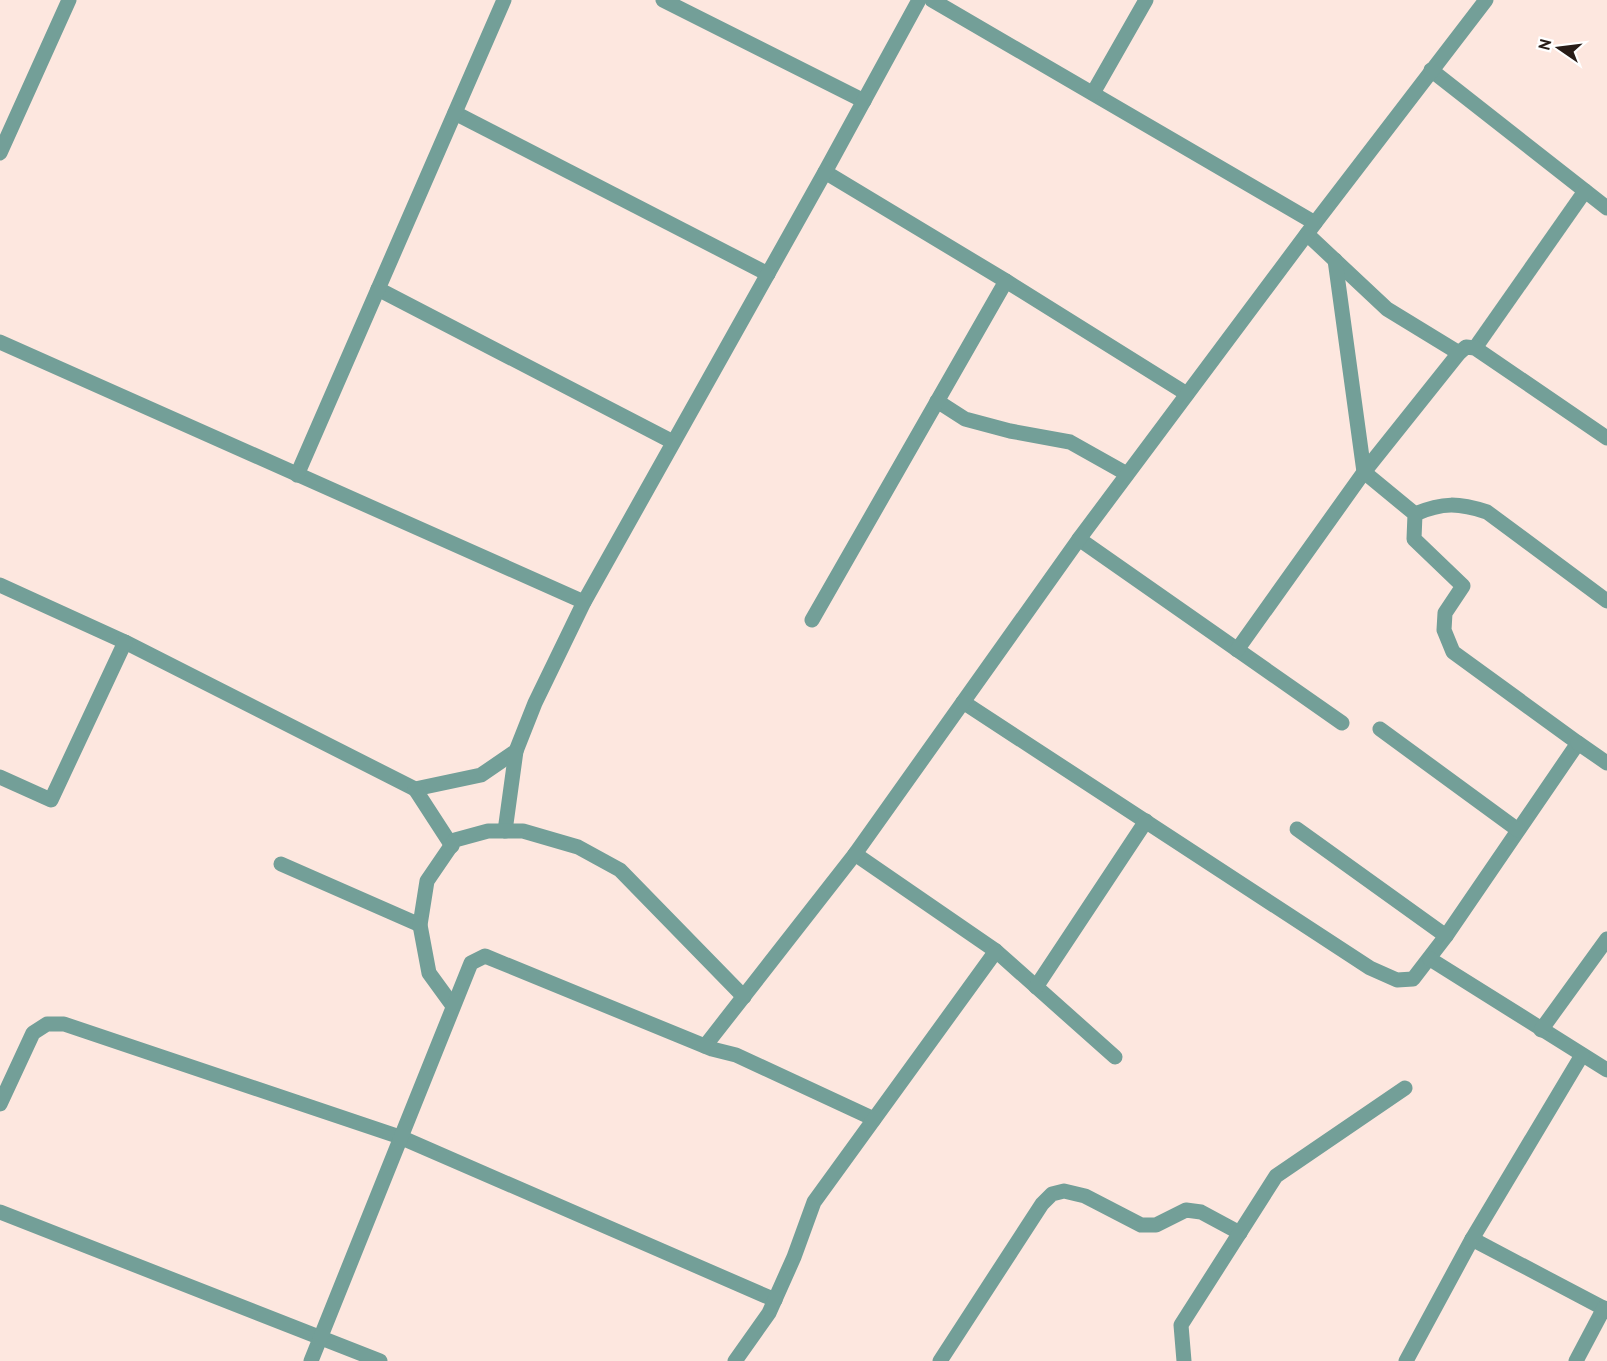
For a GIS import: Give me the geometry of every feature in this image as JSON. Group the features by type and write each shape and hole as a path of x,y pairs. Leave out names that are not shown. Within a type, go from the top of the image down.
{"street":[{"path":"0,153 69,0"},
{"path":"297,475 504,0"},
{"path":"663,0 864,101"},
{"path":"505,831 516,751 535,703 584,602 919,0"},
{"path":"932,0 1093,93 1311,229 1335,260 1387,309 1458,353"},
{"path":"1093,93 1146,0"},
{"path":"705,1046 855,854 1127,474 1486,0"},
{"path":"1431,70 1607,208"},
{"path":"455,113 768,274"},
{"path":"825,172 1006,280 1187,394"},
{"path":"1475,348 1585,191"},
{"path":"1335,260 1364,472 1415,514"},
{"path":"812,620 1006,280"},
{"path":"378,289 674,442"},
{"path":"0,342 584,602"},
{"path":"1237,650 1364,472 1458,353 1466,347 1475,348 1606,437"},
{"path":"937,401 965,419 1010,431 1070,442 1127,474"},
{"path":"1415,514 1436,505 1467,506 1487,512 1607,600"},
{"path":"1415,514 1414,539 1463,586 1445,613 1444,630 1453,652 1607,764"},
{"path":"1079,539 1342,723"},
{"path":"0,585 125,642 415,789 452,846"},
{"path":"0,777 51,800 125,642"},
{"path":"963,702 1370,968 1397,980 1413,979 1430,959 1578,743"},
{"path":"1380,729 1518,830"},
{"path":"415,789 481,775 516,751"},
{"path":"1036,987 1146,821"},
{"path":"1297,829 1446,936"},
{"path":"453,1006 429,973 420,925 427,881 455,840 488,831 523,831 578,848 620,870 744,997"},
{"path":"855,854 996,951 1114,1057"},
{"path":"281,864 420,925"},
{"path":"1541,1030 1607,939"},
{"path":"735,1361 769,1313 794,1257 814,1202 996,951"},
{"path":"311,1361 471,963 486,956 705,1046 736,1055 874,1119"},
{"path":"1430,959 1607,1070"},
{"path":"0,1104 33,1033 47,1024 64,1024 400,1137 775,1300"},
{"path":"1406,1361 1472,1239 1582,1055"},
{"path":"1184,1361 1181,1325 1276,1176 1405,1088"},
{"path":"940,1361 1042,1204 1052,1194 1064,1191 1085,1196 1141,1225 1156,1225 1186,1210 1201,1212 1240,1233"},
{"path":"0,1212 380,1361"},
{"path":"1472,1239 1606,1309 1576,1361"}]}
